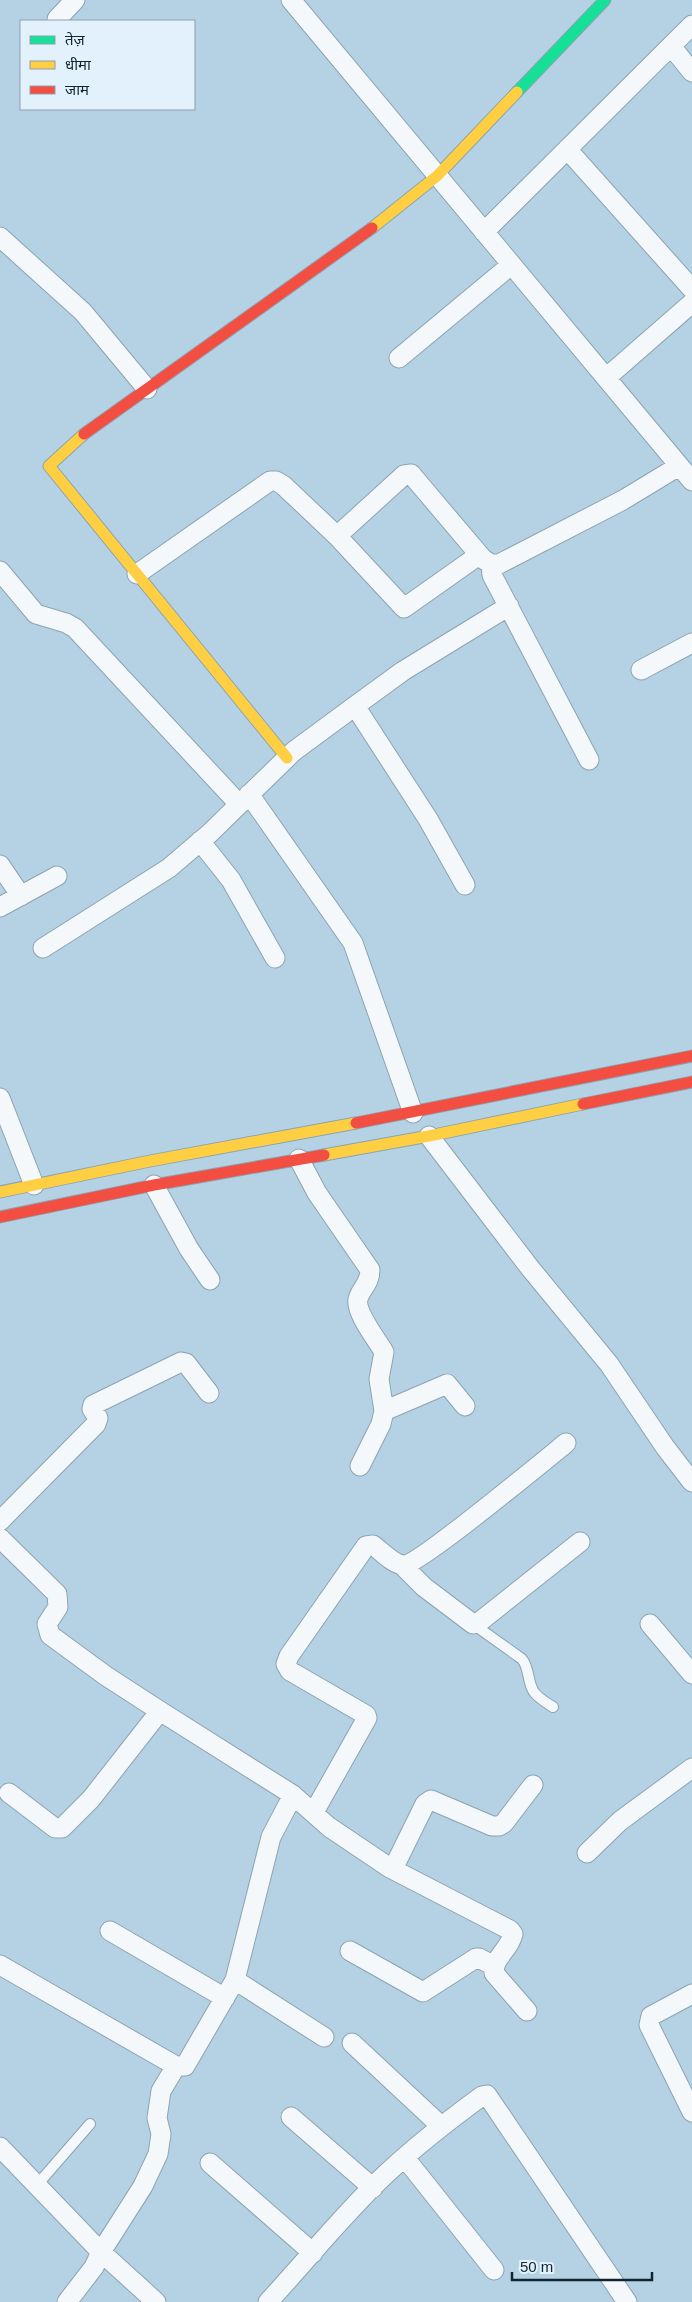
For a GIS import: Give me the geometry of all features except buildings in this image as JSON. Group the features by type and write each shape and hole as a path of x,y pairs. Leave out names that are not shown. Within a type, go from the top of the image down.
{"main road":[{"path":"287,758 48,466 79,438 359,238 437,176 597,3"},
{"path":"0,1192 150,1161 413,1113 692,1056"},
{"path":"0,1217 154,1185 428,1136 692,1082"}],"street":[{"path":"57,19 75,0"},
{"path":"291,0 692,481"},
{"path":"484,232 692,25"},
{"path":"671,46 692,72"},
{"path":"567,149 692,290"},
{"path":"3,244 83,312 147,388"},
{"path":"398,358 511,265"},
{"path":"606,378 692,303"},
{"path":"485,559 499,564 623,500 679,466"},
{"path":"337,536 404,474 411,474 485,559 589,760"},
{"path":"137,574 270,481 276,481 283,485 337,536 404,608 485,559"},
{"path":"0,571 36,614 66,623 75,628 244,799 353,943 413,1113"},
{"path":"43,948 169,868 287,758 355,706 403,671 509,606"},
{"path":"641,670 692,643"},
{"path":"355,706 428,819 465,885"},
{"path":"200,841 231,880 275,958"},
{"path":"0,866 21,896"},
{"path":"0,907 57,876"},
{"path":"0,1098 34,1185"},
{"path":"428,1136 530,1268 609,1364 665,1447 692,1482"},
{"path":"299,1159 317,1193 370,1270 370,1279 359,1297 358,1310 384,1352 379,1379 384,1411 381,1424 360,1466"},
{"path":"154,1185 189,1249 210,1280"},
{"path":"0,1521 96,1424 98,1418 92,1409 93,1404 181,1362 186,1363 209,1393"},
{"path":"384,1411 447,1384 465,1406"},
{"path":"402,1565 408,1564 434,1547 566,1443"},
{"path":"0,1538 57,1594 58,1607 47,1624 50,1635 160,1712 293,1795 329,1827 394,1869 510,1930 513,1934 510,1945 494,1966 494,1973 497,1979 527,2011"},
{"path":"314,1812 367,1718 366,1715 290,1671 286,1664 289,1656 366,1546 373,1545 402,1565 424,1587 473,1624 478,1623 580,1542"},
{"path":"650,1624 692,1674"},
{"path":"9,1793 55,1828 62,1828 90,1799 160,1712"},
{"path":"587,1853 620,1821 692,1768"},
{"path":"394,1869 425,1804 431,1800 492,1826 499,1826 504,1823 533,1785"},
{"path":"0,1964 176,2066 185,2066 235,1980 271,1837 293,1795"},
{"path":"110,1931 225,1998"},
{"path":"350,1951 423,1992 476,1958 494,1966"},
{"path":"235,1980 324,2037"},
{"path":"690,2104 648,2020 651,2016 692,1994"},
{"path":"352,2043 441,2126"},
{"path":"67,2302 94,2267 101,2252 143,2186 158,2154 161,2134 157,2118 157,2106 161,2091 176,2066"},
{"path":"268,2302 373,2188 404,2158 441,2126 482,2096 487,2095 627,2302"},
{"path":"291,2117 373,2188"},
{"path":"0,2147 101,2252 156,2302"},
{"path":"404,2158 494,2270"},
{"path":"210,2163 313,2252"}],"lane":[{"path":"473,1624 522,1658 527,1665 531,1686 535,1694 553,1708"},
{"path":"37,2185 90,2124"}],"traffic: fast":[{"path":"517,92 605,0"}],"traffic: slow":[{"path":"372,228 437,176 517,92"},
{"path":"84,434 49,466 287,758"},
{"path":"324,1155 429,1136 583,1104"},
{"path":"0,1192 150,1161 356,1123"}],"traffic: jam":[{"path":"84,434 372,228"},
{"path":"356,1123 692,1056"},
{"path":"583,1104 692,1082"},
{"path":"0,1217 154,1185 324,1155"}]}
